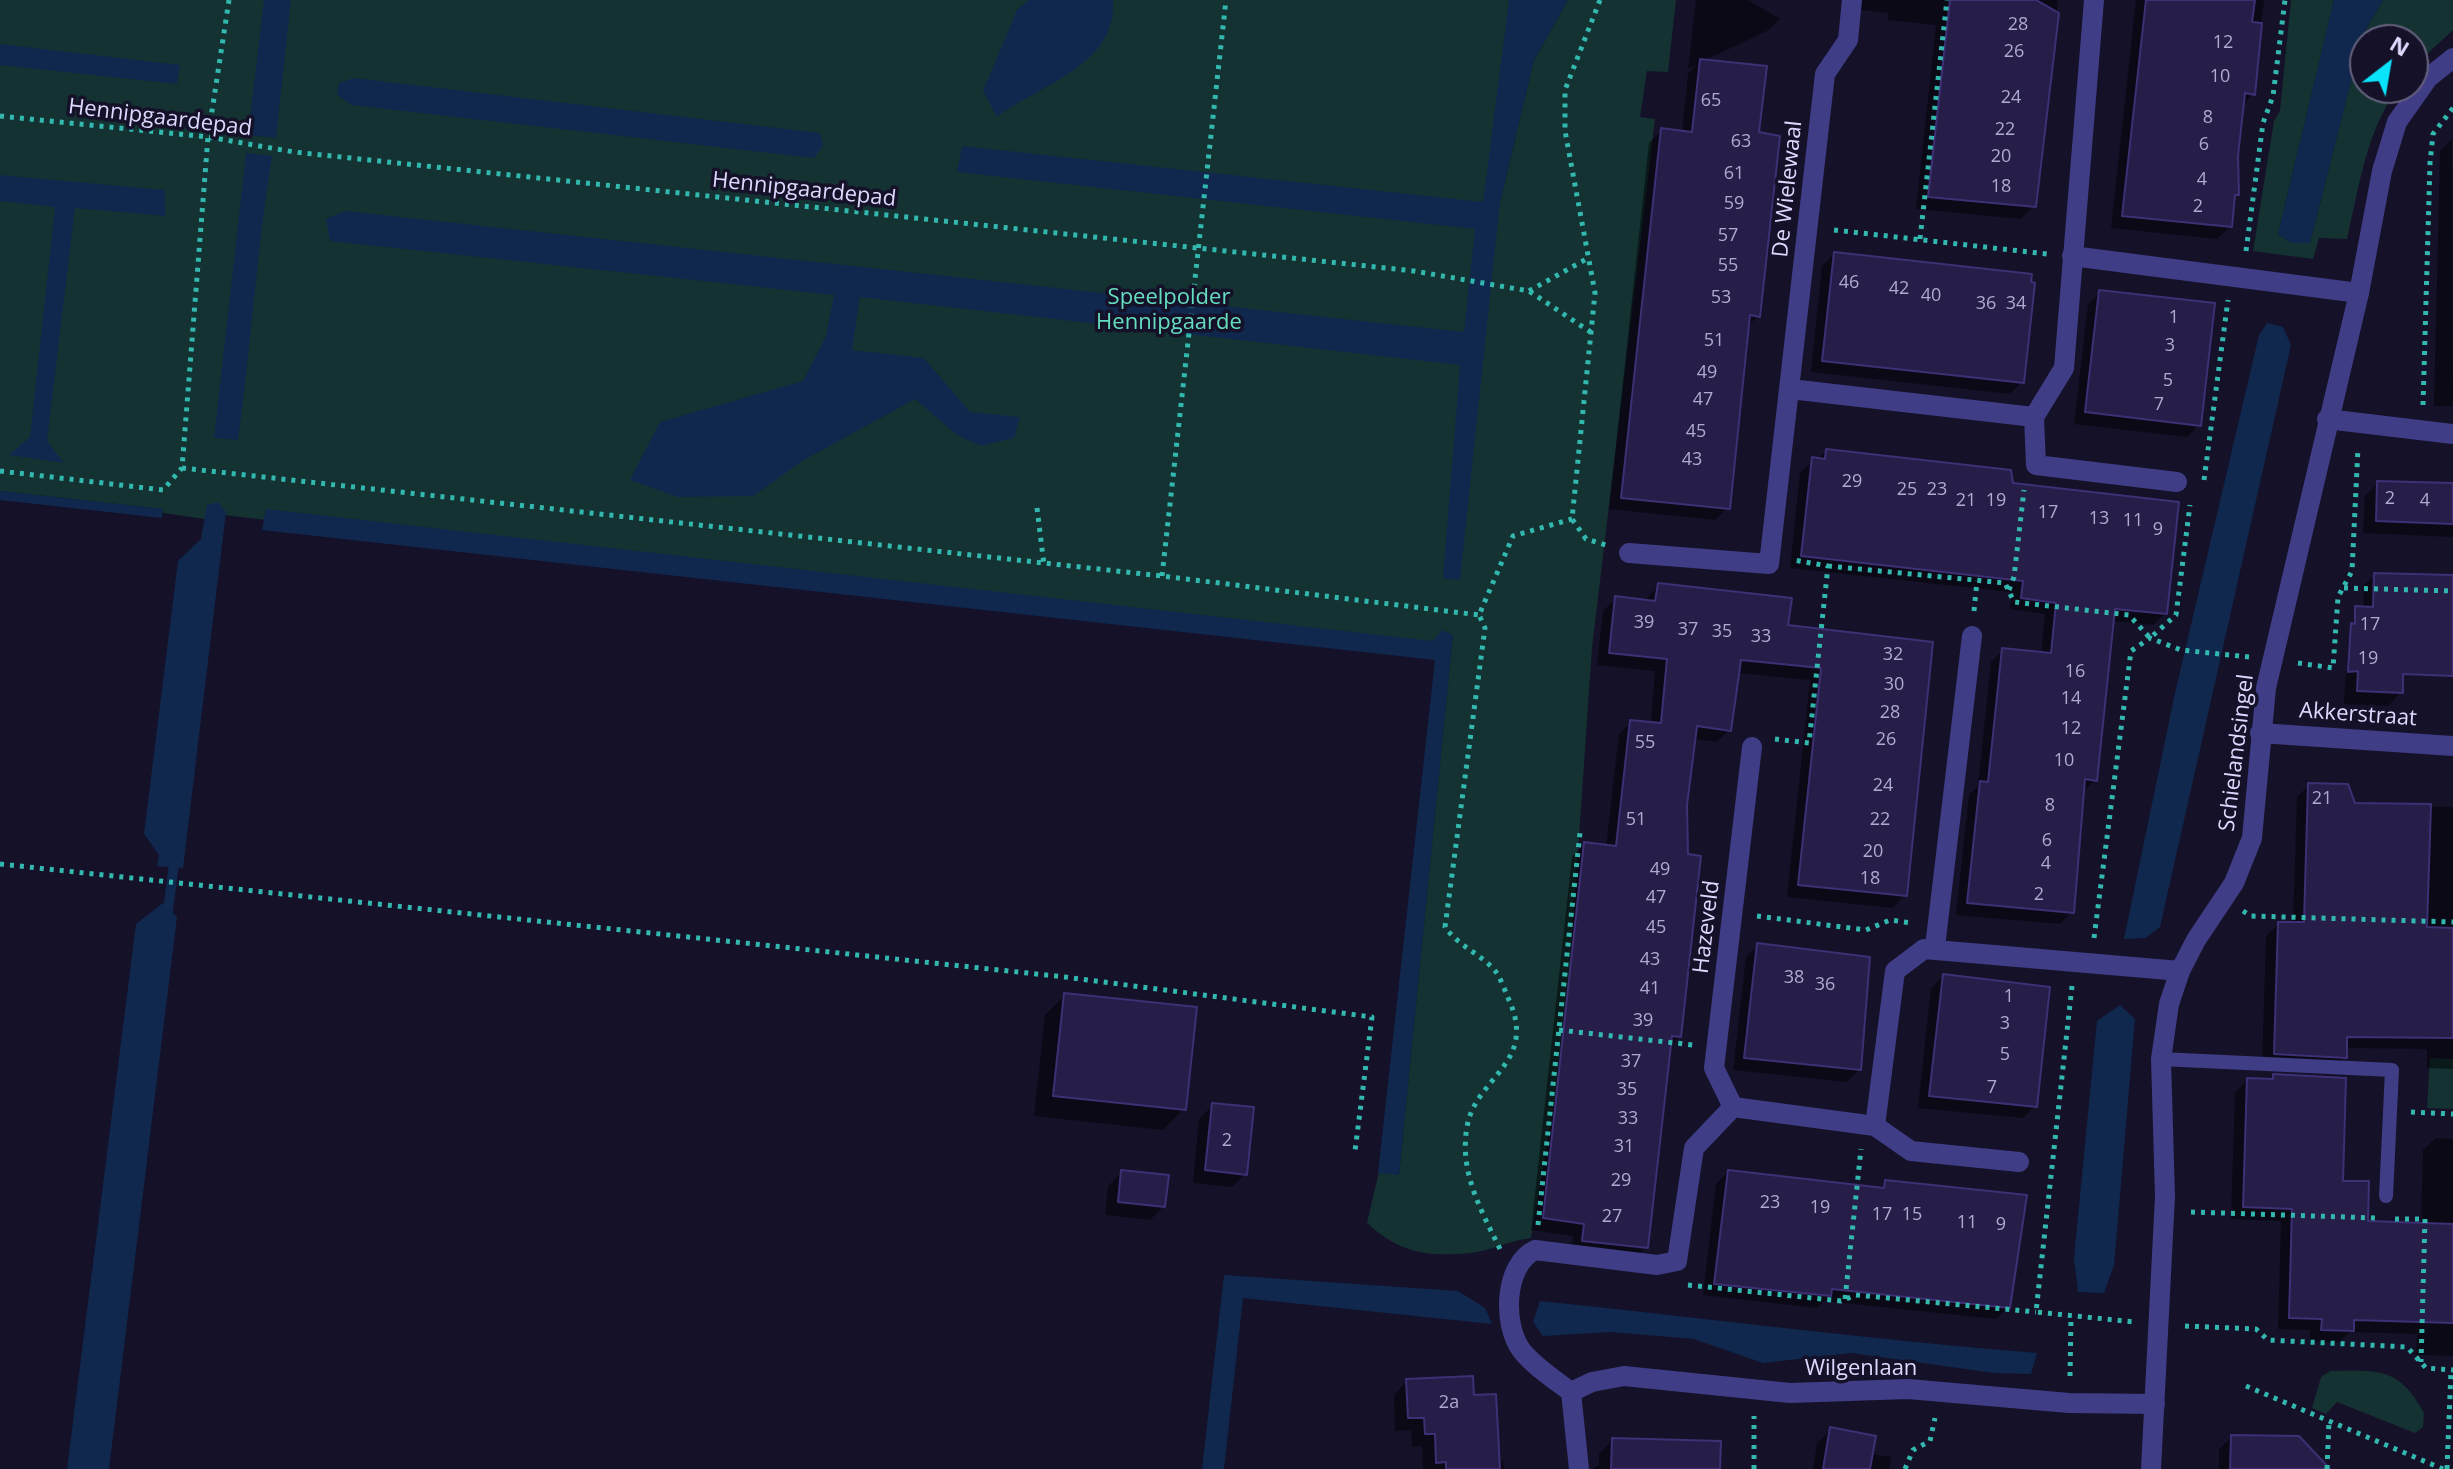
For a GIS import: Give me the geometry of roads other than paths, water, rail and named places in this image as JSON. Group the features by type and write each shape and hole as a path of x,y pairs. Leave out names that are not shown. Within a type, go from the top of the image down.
{"street":[{"name":"De Wielewaal","path":"1629,553 1769,564 1825,74 1848,40 1852,0"},
{"path":"2094,0 2064,368 2034,417 2036,465 2177,482"},
{"name":"Schielandsingel","path":"2151,1469 2165,1211 2161,1059 2169,1004 2180,971 2245,862 2252,838 2260,733 2274,660 2327,419 2359,293 2382,171 2397,122 2428,78 2453,58"},
{"path":"2072,256 2359,293"},
{"path":"1790,389 2034,417"},
{"path":"2327,419 2453,434"},
{"path":"1869,1125 1895,971 1937,937 1972,636"},
{"name":"Akkerstraat","path":"2260,733 2453,746"},
{"name":"Hazeveld","path":"1733,1107 1714,1068 1752,747"},
{"path":"1937,937 2090,964 2180,971"},
{"path":"1579,1469 1571,1392 1524,1354 1517,1344 1510,1308 1512,1276 1521,1257 1535,1250 1657,1265 1677,1261 1682,1244 1694,1148 1733,1107 1869,1125 1911,1151 2019,1162"},
{"name":"Wilgenlaan","path":"1571,1392 1592,1382 1624,1376 1756,1391 1908,1389 2069,1403 2155,1404"}],"lane":[{"path":"2161,1059 2392,1070 2386,1196"}],"water":[{"path":"264,0 291,0 276,138 248,135"},
{"path":"1029,0 1113,0 1111,23 1103,41 1090,57 997,117 983,91 1017,10"},
{"path":"1509,0 1568,0 1534,60 1500,202 1460,580 1443,578 1460,365 860,297 852,350 924,358 970,412 1020,417 1014,438 981,446 957,435 915,399 804,460 753,496 678,497 630,480 660,422 803,381 826,336 834,295 330,241 326,219 345,211 1464,332 1475,229 957,172 962,146 1483,202"},
{"path":"2334,0 2383,0 2369,24 2349,24 2349,89 2310,243 2292,243 2278,234"},
{"path":"0,44 180,65 177,84 0,65"},
{"path":"354,78 820,133 823,146 814,158 351,105 337,94 339,83"},
{"path":"246,153 272,156 238,440 214,438"},
{"path":"0,175 165,190 165,216 75,208 47,441 64,463 9,455 30,437 55,207 0,201"},
{"path":"2267,323 2283,327 2291,345 2160,927 2146,938 2124,939 2175,693 2259,335"},
{"path":"0,491 163,509 162,518 0,500"},
{"path":"218,502 226,512 183,868 157,866 159,855 144,834 178,561 201,539 207,505"},
{"path":"266,509 1433,641 1442,630 1453,635 1399,1175 1378,1173 1435,660 262,530"},
{"path":"163,903 177,917 109,1469 67,1469 136,924"},
{"path":"2120,1005 2135,1019 2114,1265 2104,1293 2078,1292 2074,1258 2097,1021"},
{"path":"1224,1275 1458,1291 1485,1308 1492,1324 1243,1298 1224,1469 1202,1469"},
{"path":"1540,1301 2037,1353 2031,1374 1994,1373 1851,1353 1763,1363 1694,1339 1610,1332 1543,1336 1533,1322"}],"waterway":[{"path":"167,919 175,856"}],"park label":[{"name":"Speelpolder Hennipgaarde","path":"1169,310"}]}
